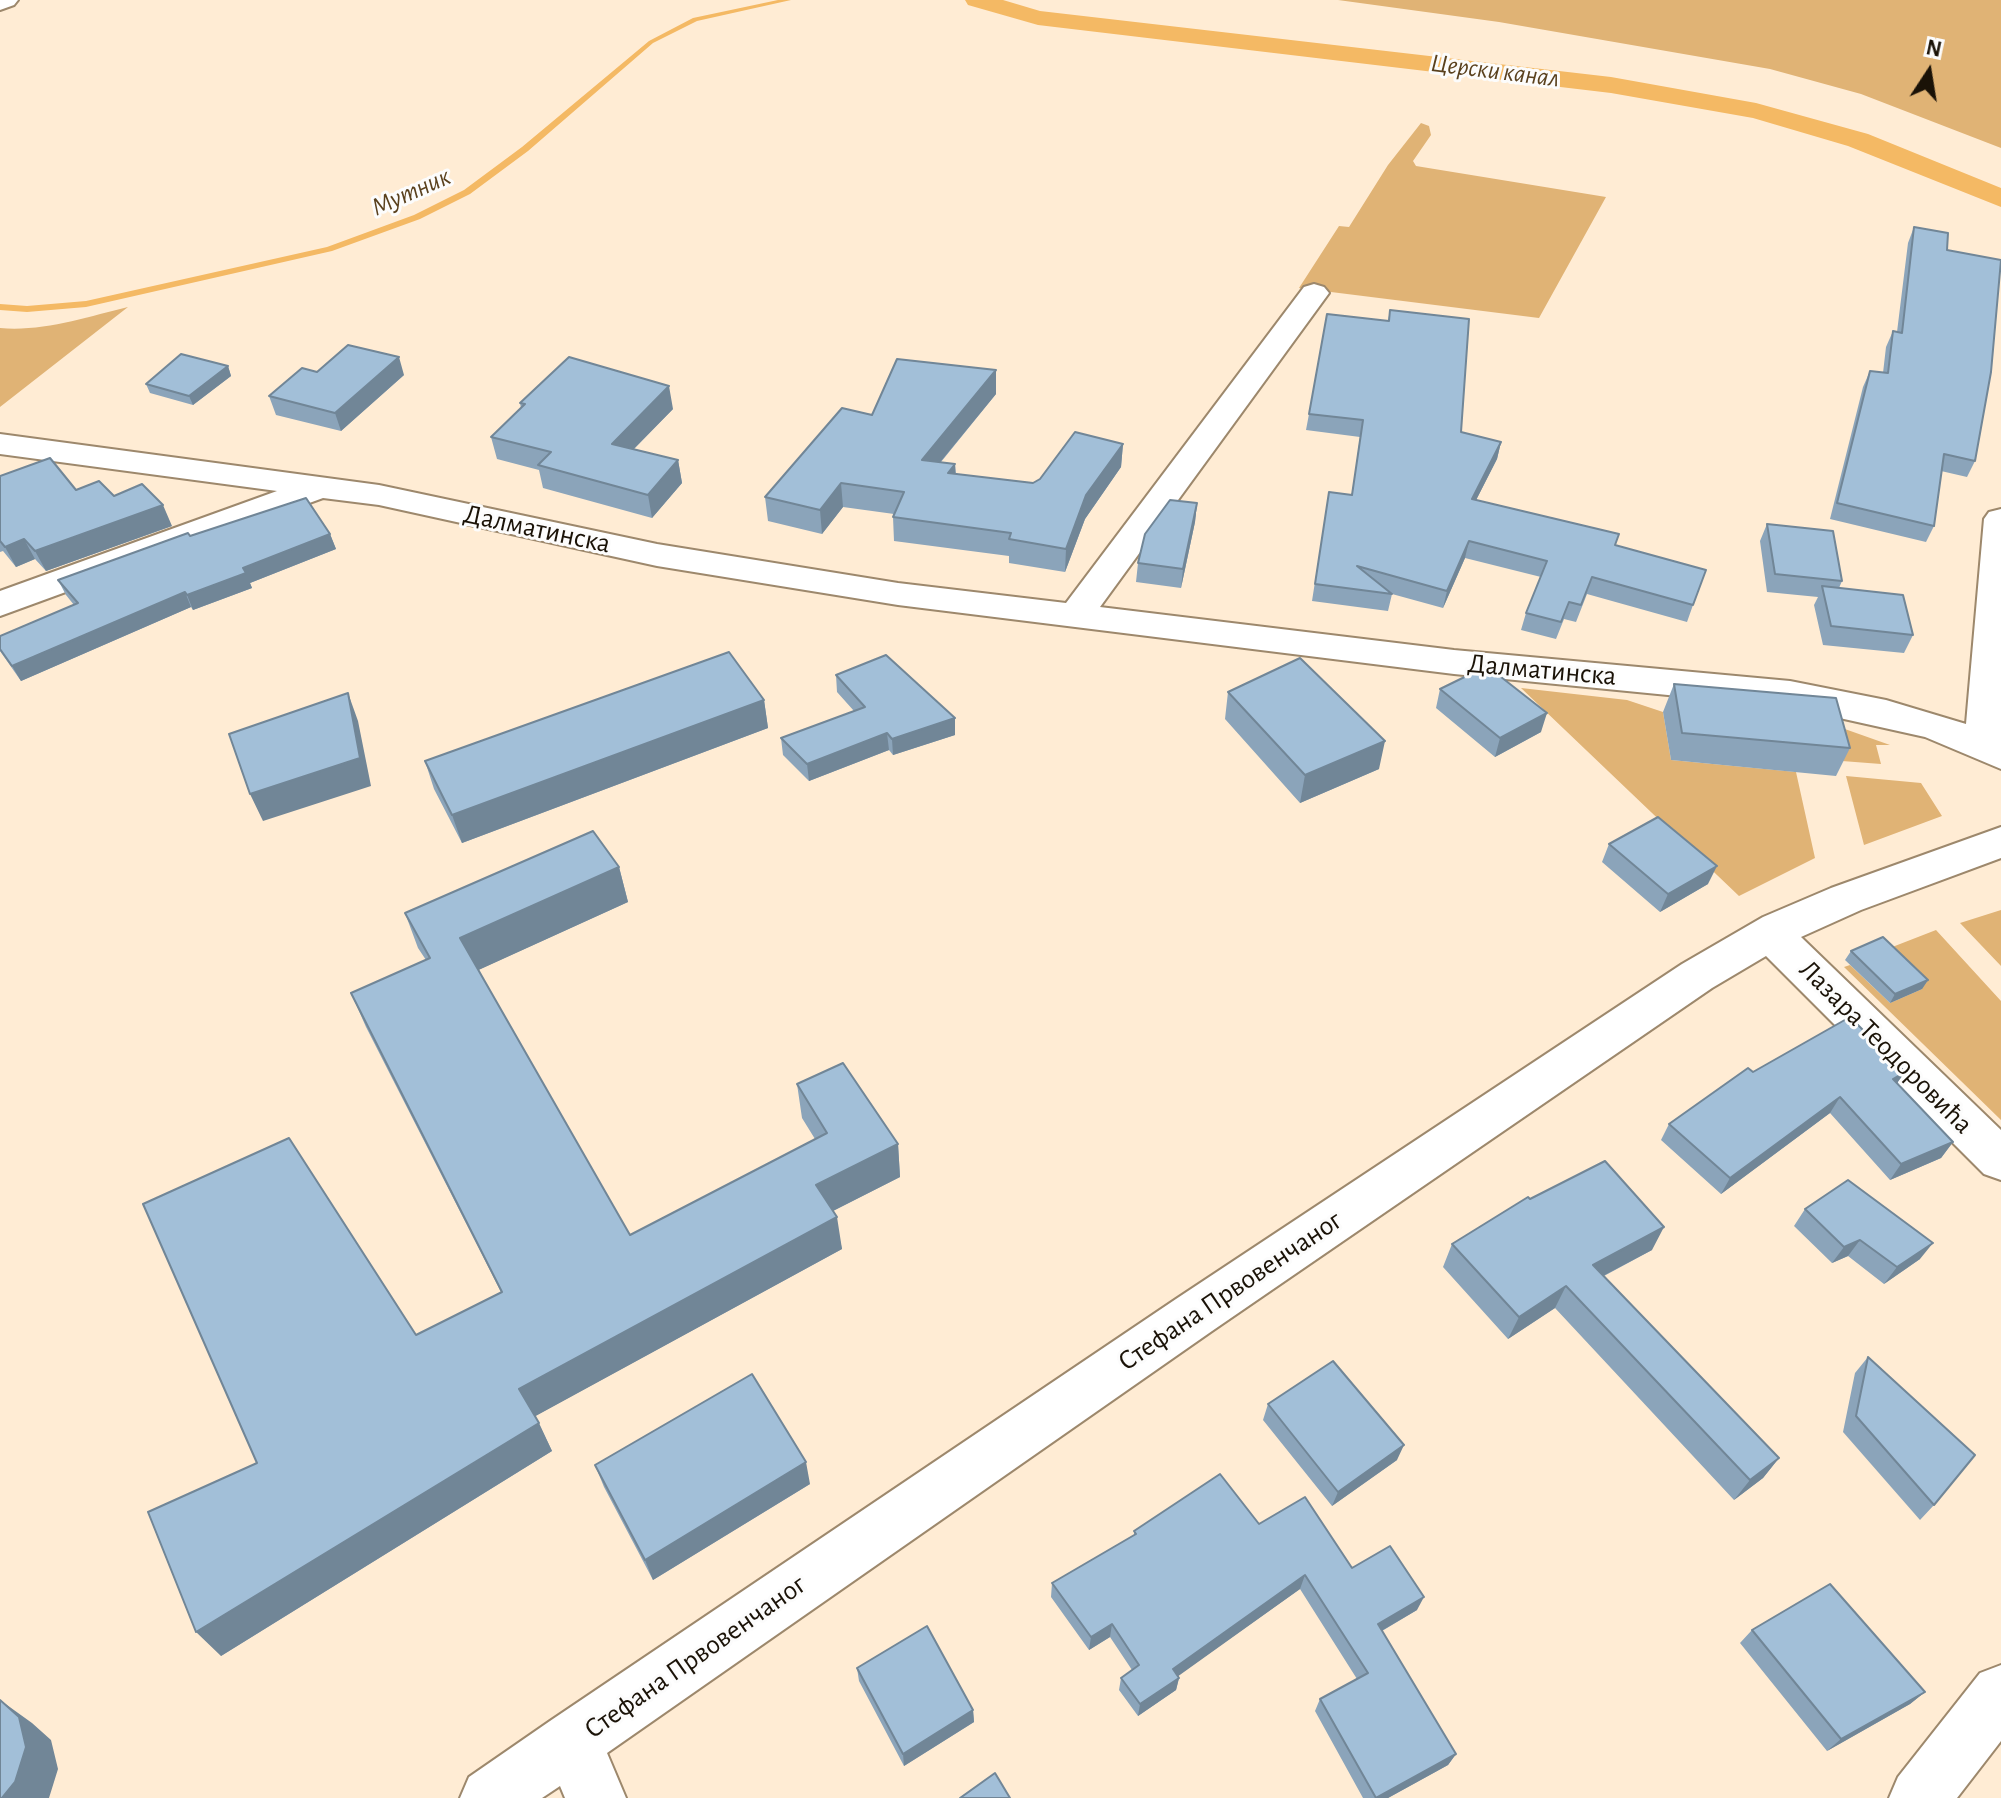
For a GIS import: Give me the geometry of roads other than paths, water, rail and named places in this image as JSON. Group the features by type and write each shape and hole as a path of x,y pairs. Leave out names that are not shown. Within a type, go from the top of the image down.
{"street":[{"path":"0,3 6,0"},
{"path":"1075,616 1314,293"},
{"name":"Далматинска","path":"0,444 379,495 657,555 898,594 1454,662 1790,694 1886,713 1939,728 1992,751"},
{"path":"0,604 319,487"},
{"path":"1992,751 2001,519"},
{"name":"Стефана Првовенчаног","path":"490,1798 1697,976 1771,934 1846,899 2001,842"},
{"name":"Лазара Теодоровића","path":"1771,934 2001,1160"},
{"path":"1919,1798 1993,1721"},
{"path":"571,1742 596,1798"}],"waterway":[{"name":"Мутник","path":"0,307 27,309 86,304 329,249 417,217 467,192 525,149 651,42 695,19 788,0"},
{"name":"Церски канал","path":"977,0 1038,18 1611,85 1756,111 1858,140 2001,198"}]}
